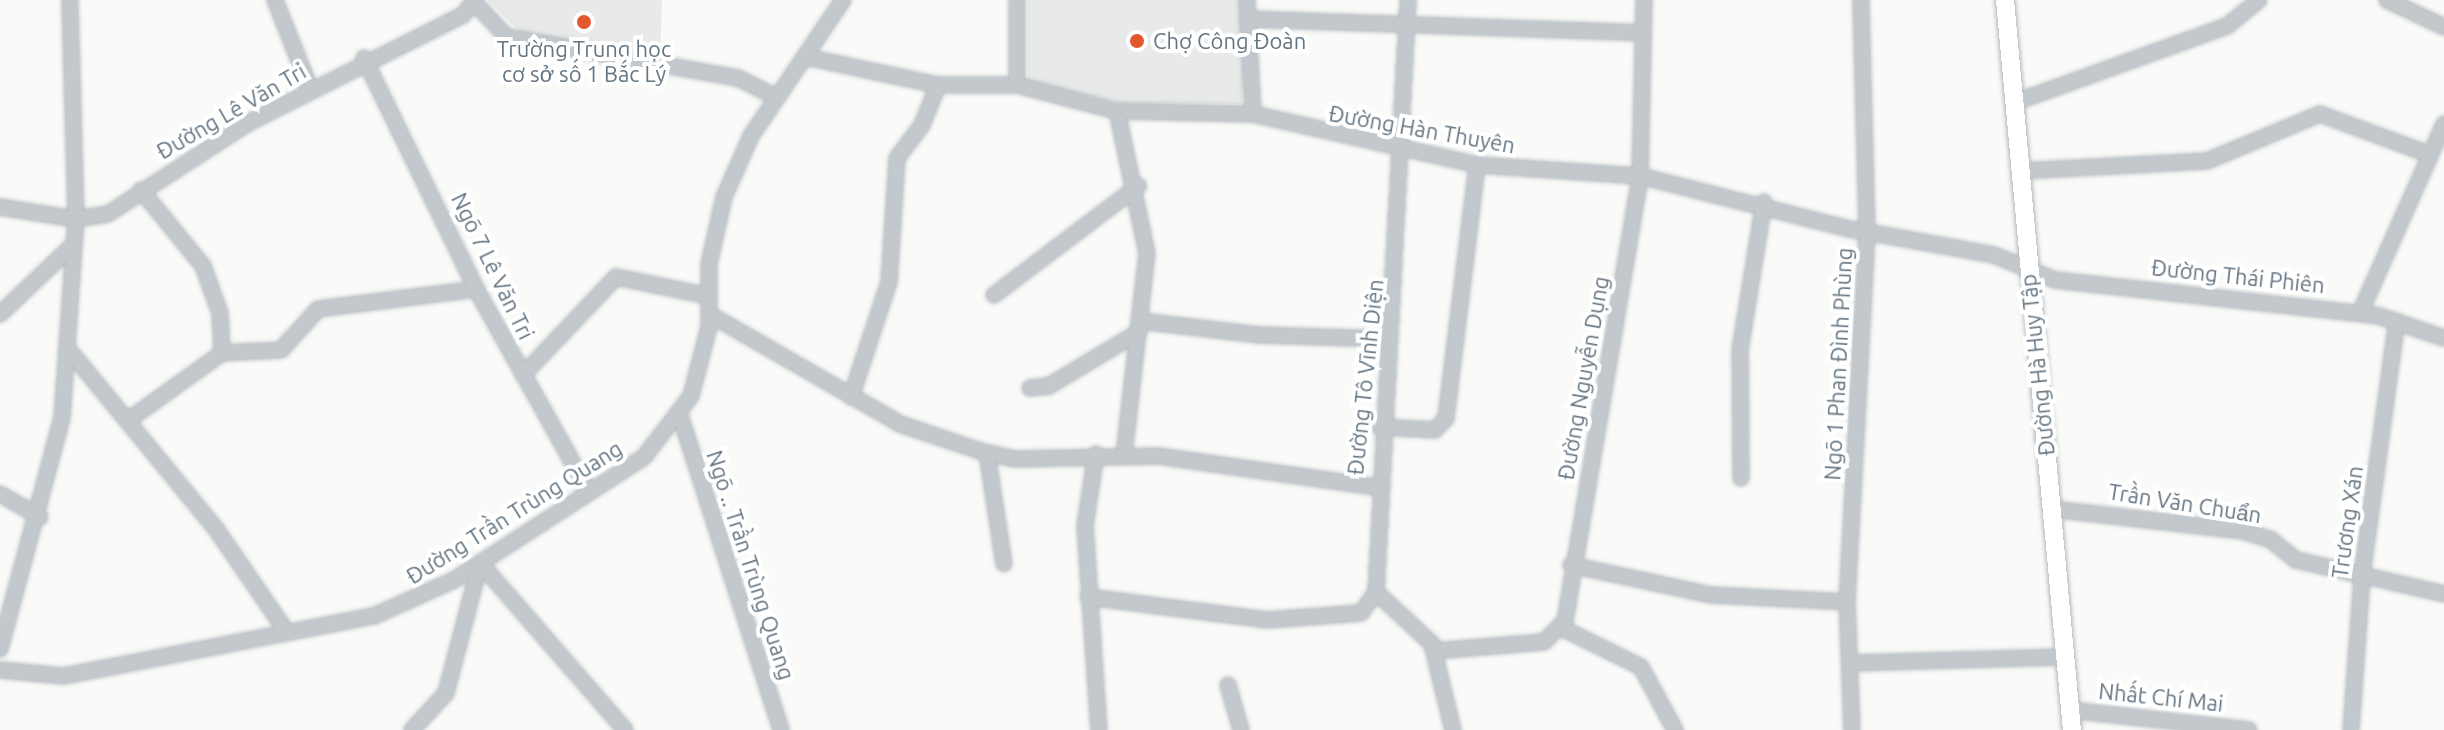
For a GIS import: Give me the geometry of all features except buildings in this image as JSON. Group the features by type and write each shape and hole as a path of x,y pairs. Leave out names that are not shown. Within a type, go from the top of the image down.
{"main road":[{"name":"Đường Hà Huy Tập","path":"2005,0 2016,102 2027,267 2072,730"}],"street":[{"path":"0,649 40,517 69,350 76,219 70,0"},
{"path":"275,0 311,91"},
{"name":"Đường Trần Trùng Quang","path":"0,670 64,676 284,628 374,616 480,563 588,490 644,457 691,396 709,314 724,197 776,97 843,0"},
{"path":"1017,0 1017,85"},
{"path":"1247,0 1253,114"},
{"name":"Đường Tô Vĩnh Diện","path":"1376,592 1376,487 1402,152 1408,0"},
{"name":"Đường Nguyễn Dụng","path":"1562,628 1640,176 1644,0"},
{"name":"Ngõ 1 Phan Đình Phùng","path":"1852,730 1847,602 1867,233 1861,0"},
{"path":"2016,102 2227,26 2259,0"},
{"path":"2387,0 2444,27"},
{"path":"475,1 507,37 738,78 776,97"},
{"name":"Đường Lê Văn Tri","path":"0,207 76,219 108,214 141,190 364,58 463,15 475,1"},
{"path":"1247,19 1407,21 1642,33"},
{"name":"Đường Hàn Thuyên","path":"806,57 938,85 1017,85 1117,111 1253,114 1402,152 1477,165 1640,176 1764,202 1867,233 2027,267"},
{"name":"Ngõ 7 Lê Văn Tri","path":"364,58 476,289 588,490"},
{"path":"851,397 889,282 897,158 922,125 938,85"},
{"path":"1117,111 1138,186 1147,253 1124,455"},
{"path":"2021,171 2207,161 2320,114 2428,154"},
{"path":"2360,313 2428,154 2444,124"},
{"path":"1380,427 1435,430 1446,418 1477,165"},
{"path":"994,295 1138,186"},
{"path":"141,190 203,266 220,313 222,353"},
{"path":"1741,478 1740,350 1764,202"},
{"path":"0,314 74,244"},
{"name":"Đường Thái Phiên","path":"2027,267 2055,280 2360,313 2397,321 2444,338"},
{"path":"523,375 616,277 709,296"},
{"path":"130,419 222,353 281,350 318,309 476,289"},
{"path":"709,314 851,397 922,433 987,453 1015,459 1124,455 1376,487"},
{"name":"Trương Xán","path":"2351,730 2362,575 2397,321"},
{"path":"1030,388 1049,386 1140,326 1259,335 1387,339"},
{"path":"69,350 130,419 284,628"},
{"name":"Ngõ .. Trần Trùng Quang","path":"679,412 781,730"},
{"path":"987,453 1004,564"},
{"path":"1096,454 1085,495 1088,597 1099,730"},
{"path":"0,494 40,517"},
{"name":"Trần Văn Chuẩn","path":"2052,509 2232,529 2270,539 2296,560 2444,594"},
{"path":"412,730 446,693 480,563"},
{"path":"480,563 625,730"},
{"path":"1571,565 1711,595 1847,602"},
{"path":"1088,597 1267,620 1361,613 1376,592 1434,651 1453,730"},
{"path":"1434,651 1544,642 1562,628 1641,667 1675,730"},
{"path":"1851,663 2064,657"},
{"path":"1228,685 1241,730"},
{"name":"Nhất Chí Mai","path":"2069,710 2249,730"}],"shaded area":[{"name":"Trường Trung học cơ sở số 1 Bắc Lý","path":"487,0 662,0 660,57 524,36"},
{"name":"Chợ Công Đoàn","path":"1028,0 1247,0 1242,104 1121,103 1028,81"}],"place":[{"name":"Trường Trung học cơ sở số 1 Bắc Lý","path":"584,22"},
{"name":"Chợ Công Đoàn","path":"1137,41"}]}
